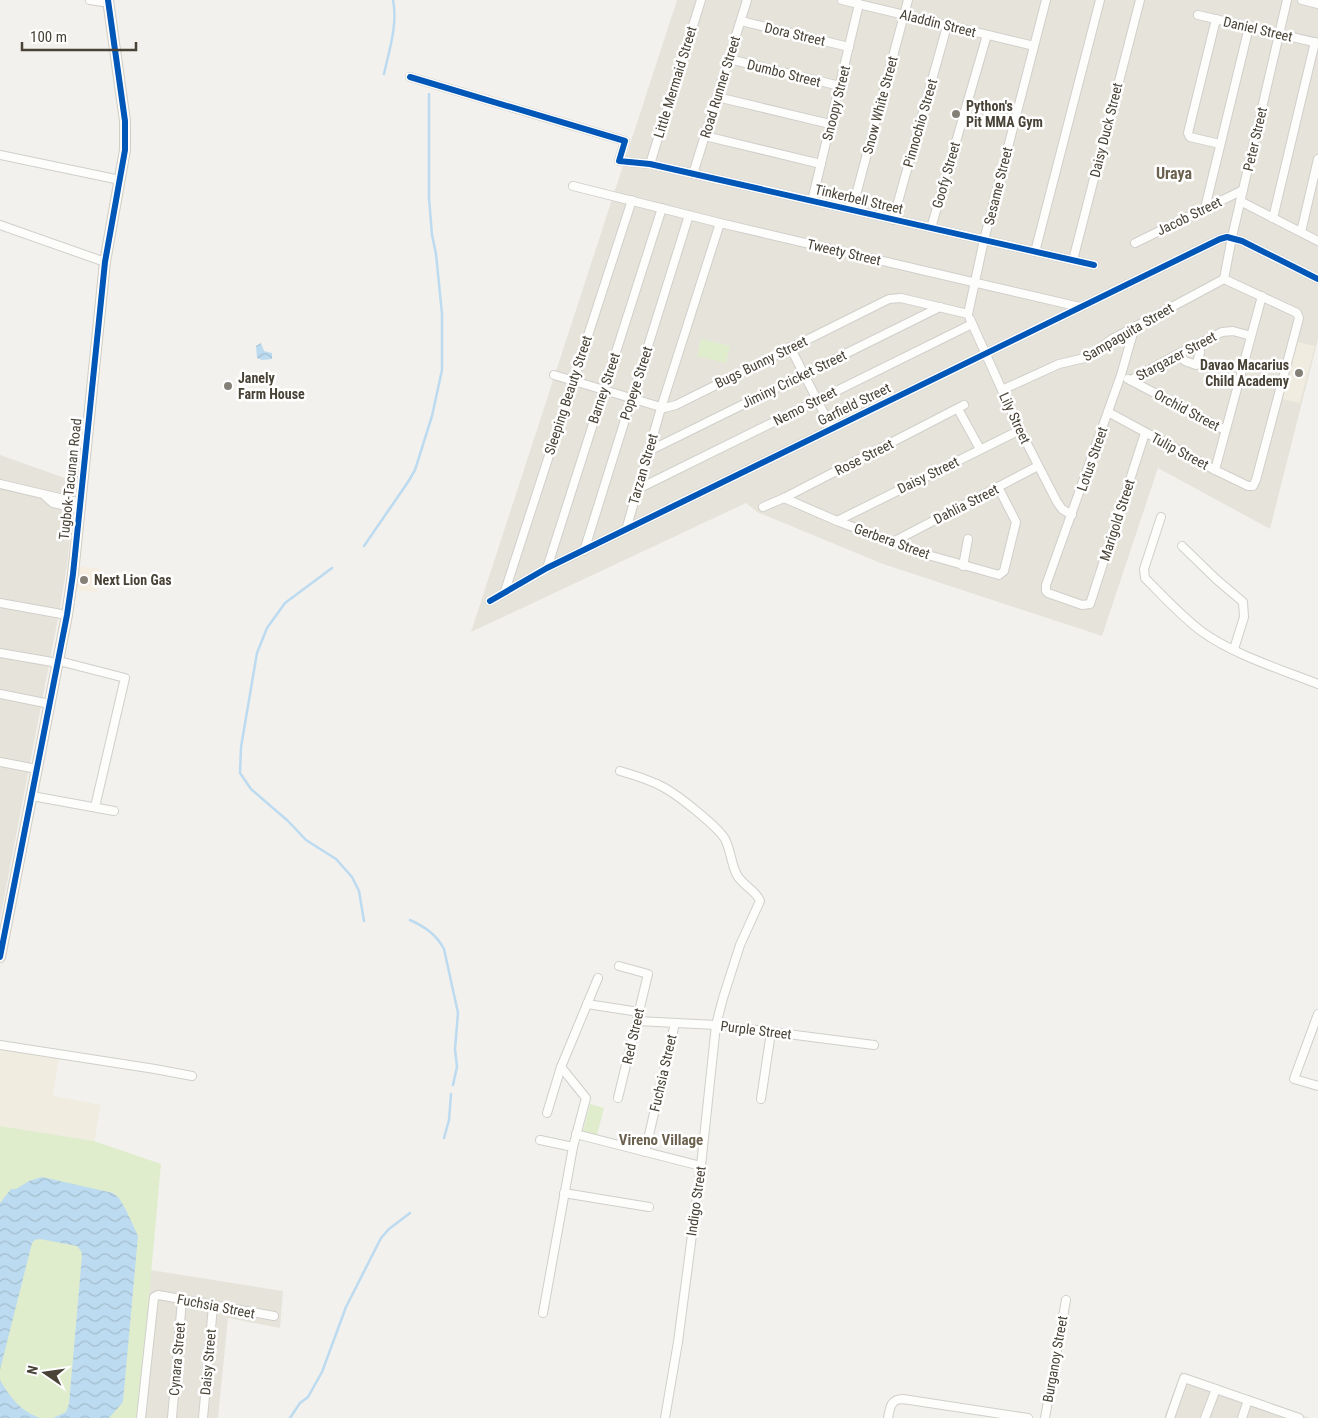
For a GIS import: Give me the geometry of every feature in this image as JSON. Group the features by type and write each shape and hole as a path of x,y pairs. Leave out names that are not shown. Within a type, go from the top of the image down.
{"street":[{"path":"90,0 108,1"},
{"name":"Little Mermaid Street","path":"650,164 700,0"},
{"name":"Road Runner Street","path":"693,174 747,0"},
{"name":"Aladdin Street","path":"842,0 1034,46"},
{"name":"Snow White Street","path":"852,210 908,0"},
{"name":"Sesame Street","path":"968,314 984,240 1046,0"},
{"path":"1035,252 1100,0"},
{"name":"Daisy Duck Street","path":"1073,260 1140,0"},
{"name":"Peter Street","path":"1224,279 1240,201 1287,0"},
{"path":"1302,0 1318,4"},
{"name":"Tugbok-Tacunan Road","path":"0,957 67,615 105,262 125,150 124,121 108,1"},
{"name":"Snoopy Street","path":"812,201 859,4"},
{"name":"Daniel Street","path":"1198,15 1316,42"},
{"path":"1216,19 1188,133 1190,137 1220,144"},
{"name":"Dora Street","path":"741,21 849,47"},
{"name":"Pinnochio Street","path":"893,220 947,26"},
{"path":"1206,208 1249,26"},
{"name":"Goofy Street","path":"931,228 986,35"},
{"path":"1273,218 1316,42"},
{"name":"Dumbo Street","path":"729,59 840,86"},
{"name":"Tinkerbell Street","path":"410,77 625,141 619,162 650,164 1094,265"},
{"path":"717,97 830,124"},
{"path":"705,136 821,164"},
{"path":"0,155 120,180"},
{"path":"1301,232 1318,159"},
{"name":"Tweety Street","path":"573,186 720,223 1080,307"},
{"name":"Jacob Street","path":"1135,243 1243,190"},
{"name":"Sleeping Beauty Street","path":"506,591 572,381 632,200"},
{"path":"1240,201 1318,240"},
{"name":"Barney Street","path":"547,568 662,208"},
{"name":"Popeye Street","path":"584,551 689,215"},
{"path":"554,375 661,408 720,223"},
{"path":"0,225 105,262"},
{"path":"1232,237 1318,279"},
{"name":"Garfield Street","path":"490,601 547,568 832,428 1220,238 1232,237"},
{"path":"1215,470 1262,296 1224,279"},
{"name":"Sampaguita Street","path":"1002,390 1059,364 1089,357 1112,339 1224,279"},
{"name":"Tulip Street","path":"1108,412 1215,470 1248,486 1253,486 1259,470 1299,316 1297,313 1262,296"},
{"name":"Bugs Bunny Street","path":"661,408 676,404 893,298 901,298 968,314"},
{"name":"Jiminy Cricket Street","path":"648,451 940,307"},
{"name":"Lily Street","path":"968,314 1038,466 1060,506 1072,515"},
{"name":"Nemo Street","path":"638,488 972,324"},
{"name":"Lotus Street","path":"1046,591 1046,585 1121,376 1135,326"},
{"name":"Stargazer Street","path":"1131,380 1178,354 1227,331 1251,336"},
{"path":"1200,343 1200,354 1196,365 1200,374"},
{"path":"790,347 832,428"},
{"path":"1178,354 1185,361 1196,365"},
{"name":"Orchid Street","path":"1121,376 1225,430"},
{"name":"Rose Street","path":"762,507 784,498 961,407 980,449"},
{"name":"Tarzan Street","path":"626,530 661,408"},
{"name":"Daisy Street","path":"837,521 1020,430"},
{"name":"Marigold Street","path":"1046,591 1088,606 1091,602 1145,433"},
{"name":"Dahlia Street","path":"893,542 1038,466"},
{"path":"0,484 80,506"},
{"name":"Gerbera Street","path":"784,498 893,542 996,575 1003,574 1016,522 998,487"},
{"path":"1161,516 1144,569 1145,578 1181,614 1202,631 1234,649 1318,684"},
{"path":"963,566 968,539"},
{"path":"1182,546 1243,602 1244,617 1234,649"},
{"path":"0,603 67,615"},
{"path":"0,653 58,662 126,678 95,807"},
{"path":"0,694 50,704"},
{"path":"0,762 37,769"},
{"name":"Indigo Street","path":"620,771 664,787 718,829 730,849 735,872 745,885 756,894 760,901 740,945 716,1026 678,1342 665,1418"},
{"path":"32,796 114,811"},
{"name":"Red Street","path":"618,1098 648,974 619,966"},
{"path":"547,1113 561,1067 598,978"},
{"path":"587,1004 639,1012"},
{"path":"1318,1014 1294,1079 1318,1086"},
{"name":"Purple Street","path":"637,1021 716,1026 874,1045"},
{"name":"Fuchsia Street","path":"645,1152 675,1023"},
{"path":"761,1099 771,1032"},
{"path":"0,1045 148,1067 192,1076"},
{"path":"543,1313 573,1147 586,1098 561,1067"},
{"path":"576,1134 700,1166"},
{"path":"540,1140 573,1147"},
{"path":"564,1193 648,1207"},
{"name":"Fuchsia Street","path":"142,1418 154,1297 158,1295 274,1316"},
{"name":"Cynara Street","path":"172,1418 182,1300"},
{"name":"Burganoy Street","path":"1045,1418 1066,1300"},
{"name":"Daisy Street","path":"203,1418 213,1306"},
{"path":"1170,1418 1184,1378 1248,1400 1279,1415 1299,1418"},
{"path":"1205,1418 1216,1389"},
{"path":"888,1418 891,1404 894,1401 903,1399 987,1415 1028,1418"},
{"path":"1242,1418 1248,1400"}],"shaded area":[{"path":"677,0 1318,0 1318,339 1270,529 1158,468 1102,636 883,564 757,512 746,503 471,632"},
{"name":"Davao Macarius Child Academy","path":"1297,342 1315,346 1300,403 1282,399"},
{"path":"0,455 76,482 67,565 60,608 0,919"},
{"path":"77,566 100,569 97,592 74,590"},
{"path":"0,1049 59,1058 53,1096 101,1105 94,1141 0,1126"},
{"path":"151,1270 283,1291 280,1328 228,1318 218,1418 138,1418"},
{"path":"1181,1372 1310,1418 1164,1418"}],"green space":[{"path":"701,339 730,346 726,363 697,356"},
{"path":"590,1104 604,1108 597,1135 583,1131"},
{"path":"0,1126 94,1141 161,1164 138,1418 0,1418"}],"water":[{"path":"261,343 264,351 272,353 272,359 262,360 257,358 256,346"},
{"path":"42,1177 113,1193 119,1198 126,1210 138,1236 123,1402 109,1418 53,1418 66,1412 69,1404 82,1256 77,1246 40,1239 32,1243 0,1370 0,1203 11,1189 16,1189 29,1181"},
{"path":"0,1380 22,1408 41,1418 0,1418"}],"waterway":[{"path":"384,74 394,28 393,0"},
{"path":"364,546 415,470 432,416 442,370 442,314 429,198 429,94"},
{"path":"332,568 285,603 267,628 257,653 241,747 240,773 251,789 288,821 306,840 336,859 352,877 359,891 364,921"},
{"path":"410,920 430,932 444,949 458,1013 455,1049 457,1067 453,1085"},
{"path":"444,1138 449,1120 451,1094"},
{"path":"290,1418 300,1403 308,1397 322,1372 346,1307 381,1238 389,1229 410,1213"}],"cycle path":[{"path":"0,957 67,615 73,574 105,262 125,150 125,121 108,0"},
{"path":"410,77 625,141 619,161 650,164 1094,265"},
{"path":"490,601 547,568 1220,239 1227,237 1242,241 1318,279"}],"place":[{"name":"Python's Pit MMA Gym","path":"956,114"},
{"name":"Davao Macarius Child Academy","path":"1299,373"},
{"name":"Janely Farm House","path":"228,386"},
{"name":"Next Lion Gas","path":"84,580"}],"district":[{"name":"Uraya","path":"1174,173"},
{"name":"Vireno Village","path":"661,1140"}]}
